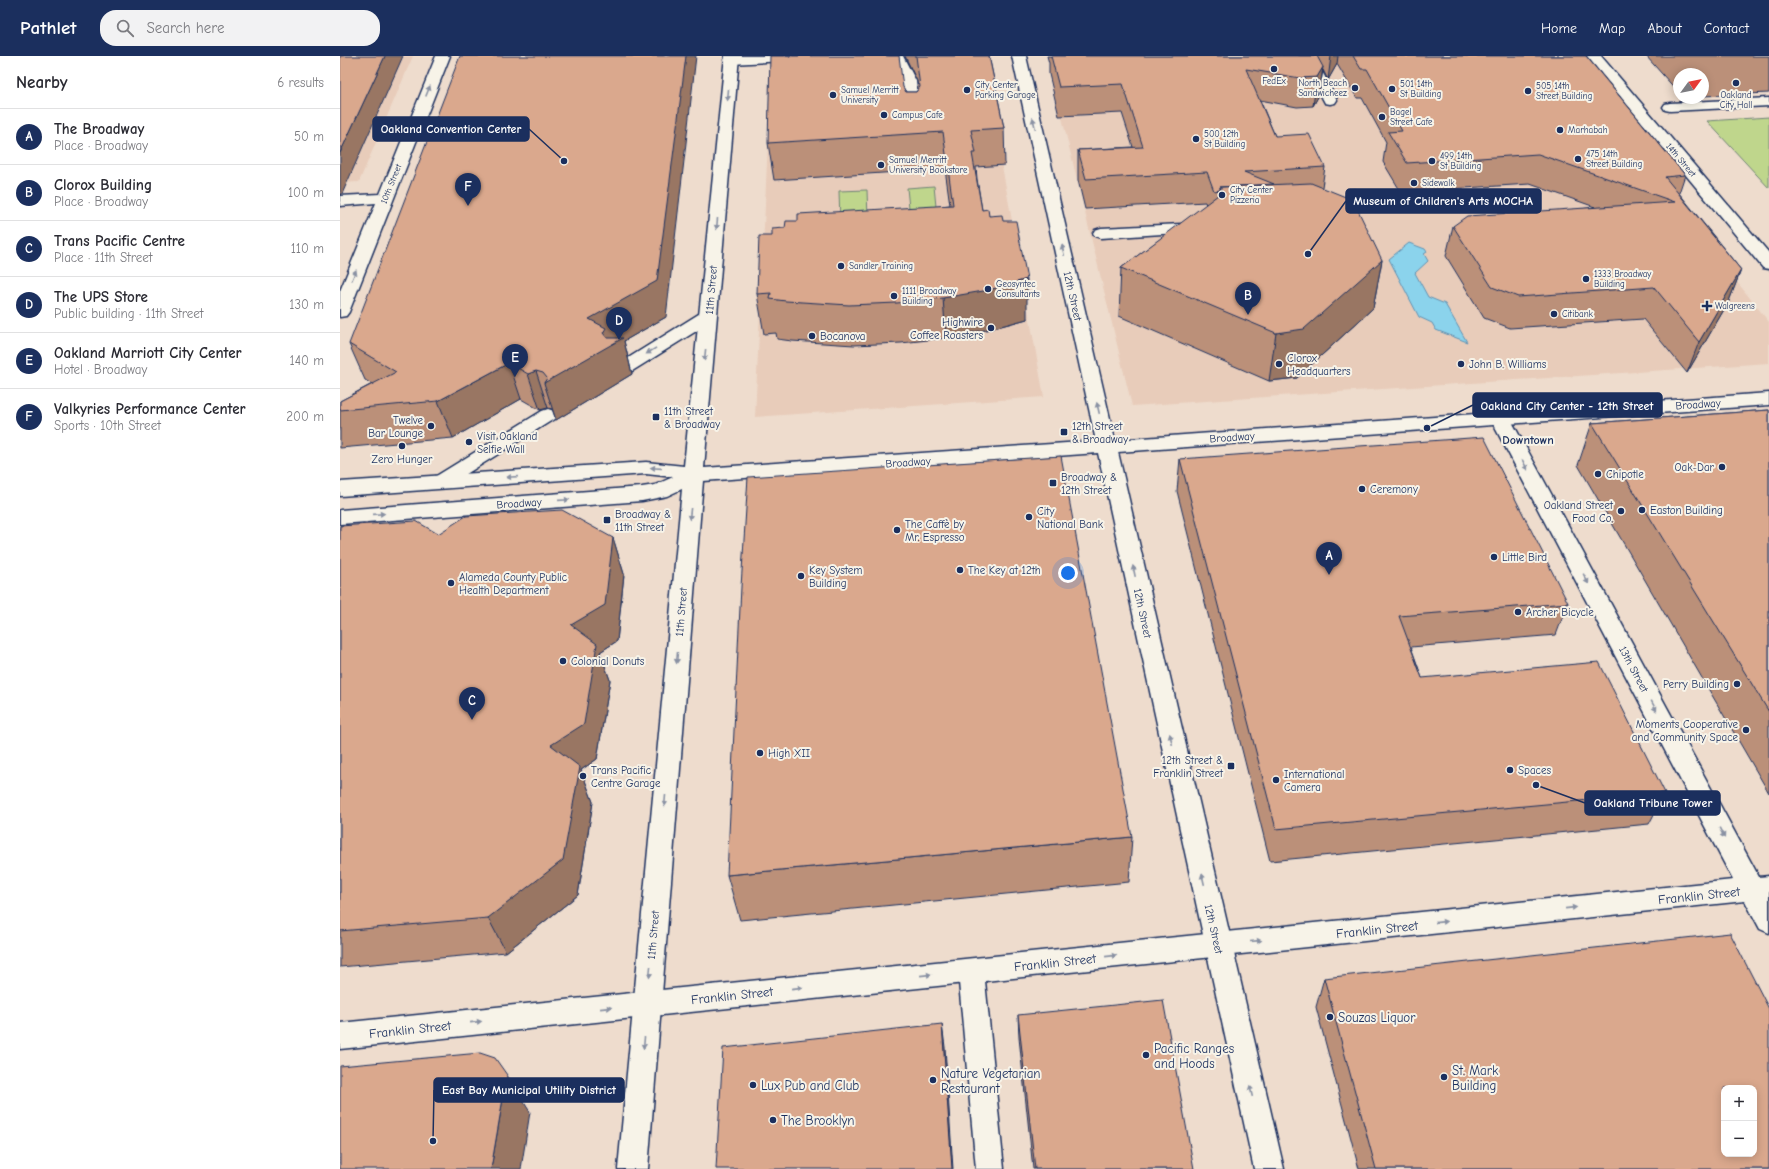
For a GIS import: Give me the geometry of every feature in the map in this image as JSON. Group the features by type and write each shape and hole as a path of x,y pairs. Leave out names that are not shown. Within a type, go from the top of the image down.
{"main road":[{"name":"10th Street","path":"340,312 442,56"},
{"name":"12th Street","path":"1019,56 1269,1169"},
{"path":"1307,56 1330,100"},
{"name":"14th Street","path":"1594,56 1769,264"},
{"name":"11th Street","path":"633,1169 680,616 732,58"},
{"path":"1670,108 1769,102"},
{"path":"1320,222 1343,221 1354,195"},
{"path":"340,201 385,198"},
{"path":"1101,233 1218,227"},
{"name":"Broadway","path":"340,490 646,468 680,471 694,475 919,461 1106,446 1769,399"},
{"name":"13th Street","path":"1500,418 1761,888 1769,921"},
{"name":"Broadway","path":"340,517 642,494 660,491 694,475"},
{"name":"Franklin Street","path":"340,1036 1761,888"}],"lane":[{"path":"732,58 803,56"},
{"path":"896,56 909,81 914,124"},
{"path":"623,369 708,316"},
{"path":"440,482 548,415"},
{"path":"971,971 990,1169"}],"shaded area":[{"path":"340,56 413,56 359,182 340,183"},
{"path":"772,56 982,56 1044,397 755,417"},
{"path":"1047,56 1557,56 1769,322 1769,363 1132,406"}],"green space":[{"path":"1769,117 1769,188 1707,121"},
{"path":"934,186 937,217 910,218 907,188"},
{"path":"867,190 868,220 840,222 839,191"}],"water":[{"path":"1409,243 1425,249 1427,252 1424,254 1428,261 1415,273 1428,297 1445,304 1467,342 1436,330 1432,323 1419,317 1389,259"}],"building":[{"path":"340,56 385,56 340,153"},
{"path":"460,56 686,56 657,281 589,319 606,328 603,333 607,338 623,338 544,383 547,378 543,373 536,371 528,374 509,363 438,401 340,410 340,401 396,372 349,344"},
{"path":"770,56 899,56 903,87 906,92 916,92 920,87 916,56 989,56 1004,128 971,130 976,153 972,153 982,210 988,209 989,216 1002,215 1003,221 1016,221 1027,279 989,290 943,298 897,303 849,305 786,301 770,299 771,293 757,294 759,236 772,236 772,229 785,228 786,221 798,221 798,214 953,205 943,132 768,143"},
{"path":"1051,56 1317,56 1323,67 1317,77 1300,78 1246,69 1275,136 1309,134 1325,167 1244,172 1274,184 1220,187 1220,190 1214,191 1207,172 1086,179 1078,150 1143,147 1123,84 1059,87"},
{"path":"1353,56 1586,56 1685,175 1665,177 1741,270 1699,342 1654,287 1518,297 1492,287 1453,226 1467,216 1675,202 1538,154 1407,163 1388,132 1402,131 1367,69 1361,69"},
{"path":"1311,183 1353,200 1382,260 1304,329 1276,333 1121,268 1222,192 1220,187"},
{"path":"1769,410 1769,712 1592,423"},
{"path":"1484,437 1568,603 1399,616 1422,678 1599,662 1665,793 1276,829 1180,459"},
{"path":"1061,456 1132,837 727,875 748,477"},
{"path":"562,510 613,538 605,605 571,625 597,644 584,724 551,745 580,767 563,860 488,918 340,931 340,526 416,521 438,534 466,516"},
{"path":"1730,933 1769,1009 1769,1169 1376,1169 1324,978"},
{"path":"1163,1000 1194,1169 1035,1169 1018,1015"},
{"path":"942,1024 952,1169 716,1169 723,1048"},
{"path":"480,1053 495,1058 507,1075 491,1169 340,1169 340,1066"}],"place":[{"name":"FedEx","path":"1274,69"},
{"name":"Oakland City Hall","path":"1736,83"},
{"name":"North Beach Sandwicheez","path":"1355,88"},
{"name":"501 14th St Building","path":"1392,89"},
{"name":"City Center Parking Garage","path":"967,90"},
{"name":"505 14th Street Building","path":"1528,91"},
{"name":"Samuel Merritt University","path":"833,95"},
{"name":"Campus Cafe","path":"884,115"},
{"name":"Bagel Street Cafe","path":"1382,117"},
{"name":"Marhabah","path":"1560,130"},
{"name":"500 12th St Building","path":"1196,139"},
{"name":"475 14th Street Building","path":"1578,159"},
{"name":"Oakland Convention Center","path":"564,161"},
{"name":"499 14th St Building","path":"1432,161"},
{"name":"Samuel Merritt University Bookstore","path":"881,165"},
{"name":"Sidewalk","path":"1414,183"},
{"name":"City Center Pizzeria","path":"1222,195"},
{"name":"Valkyries Performance Center","path":"468,206"},
{"name":"Museum of Children's Arts MOCHA","path":"1308,254"},
{"name":"Sandler Training","path":"841,266"},
{"name":"1333 Broadway Building","path":"1586,279"},
{"name":"Geosyntec Consultants","path":"988,289"},
{"name":"1111 Broadway Building","path":"894,296"},
{"name":"Walgreens","path":"1707,306"},
{"name":"Citibank","path":"1554,314"},
{"name":"Clorox Building","path":"1248,315"},
{"name":"Highwire Coffee Roasters","path":"991,328"},
{"name":"Bocanova","path":"812,336"},
{"name":"The UPS Store","path":"619,340"},
{"name":"Clorox Headquarters","path":"1279,364"},
{"name":"John B. Williams","path":"1461,364"},
{"name":"Oakland Marriott City Center","path":"515,377"},
{"name":"11th Street & Broadway","path":"656,417"},
{"name":"Twelve Bar Lounge","path":"431,426"},
{"name":"Oakland City Center - 12th Street","path":"1427,428"},
{"name":"12th Street & Broadway","path":"1064,432"},
{"name":"Visit Oakland Selfie Wall","path":"469,442"},
{"name":"Zero Hunger","path":"402,446"},
{"name":"Oak-Dar","path":"1722,467"},
{"name":"Chipotle","path":"1598,474"},
{"name":"Broadway & 12th Street","path":"1053,483"},
{"name":"Ceremony","path":"1362,489"},
{"name":"Easton Building","path":"1642,510"},
{"name":"Oakland Street Food Co.","path":"1621,511"},
{"name":"City National Bank","path":"1029,517"},
{"name":"Broadway & 11th Street","path":"607,520"},
{"name":"The Caffè by Mr. Espresso","path":"897,530"},
{"name":"Little Bird","path":"1494,557"},
{"name":"The Key at 12th","path":"960,570"},
{"name":"The Broadway","path":"1329,575"},
{"name":"Key System Building","path":"801,576"},
{"name":"Alameda County Public Health Department","path":"451,583"},
{"name":"Archer Bicycle","path":"1518,612"},
{"name":"Colonial Donuts","path":"563,661"},
{"name":"Perry Building","path":"1737,684"},
{"name":"Trans Pacific Centre","path":"472,720"},
{"name":"Moments Cooperative and Community Space","path":"1746,730"},
{"name":"High XII","path":"760,753"},
{"name":"12th Street & Franklin Street","path":"1231,766"},
{"name":"Spaces","path":"1510,770"},
{"name":"Trans Pacific Centre Garage","path":"583,776"},
{"name":"International Camera","path":"1276,780"},
{"name":"Oakland Tribune Tower","path":"1536,785"},
{"name":"Souzas Liquor","path":"1330,1017"},
{"name":"Pacific Ranges and Hoods","path":"1146,1055"},
{"name":"St. Mark Building","path":"1444,1077"},
{"name":"Nature Vegetarian Restaurant","path":"933,1080"},
{"name":"Lux Pub and Club","path":"753,1085"},
{"name":"The Brooklyn","path":"773,1120"},
{"name":"East Bay Municipal Utility District","path":"433,1141"}],"district":[{"name":"Downtown","path":"1528,440"}]}
